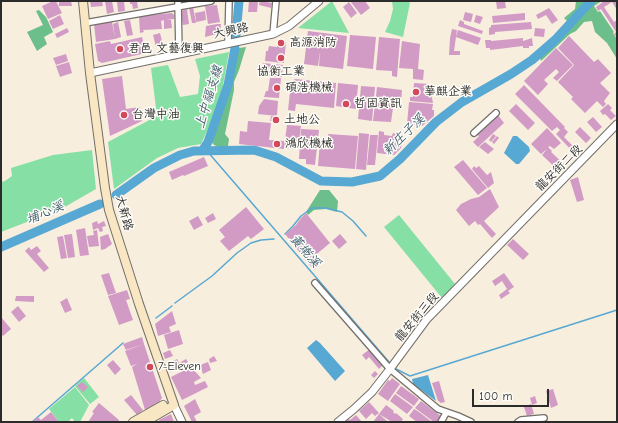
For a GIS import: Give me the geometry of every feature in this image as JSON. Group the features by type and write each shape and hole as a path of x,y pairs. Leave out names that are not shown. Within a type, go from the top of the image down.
{"main road":[{"name":"大新路","path":"83,1 90,73 105,192 144,319 173,402"},
{"path":"134,422 173,402"},
{"path":"145,422 173,402"}],"street":[{"path":"85,23 178,4 211,1"},
{"path":"228,43 229,1"},
{"path":"273,34 276,1"},
{"name":"大興路","path":"90,73 273,34 289,26 319,1"},
{"path":"178,4 179,54"},
{"path":"474,134 496,113"},
{"name":"龍安街二段","path":"516,226 617,124"},
{"name":"龍安街三段","path":"338,422 372,392 427,319 516,226"},
{"path":"315,283 390,369 438,409 471,422"},
{"name":"大新路","path":"173,402 182,422"},
{"path":"442,422 446,413"},
{"path":"518,422 521,420 544,418"}],"green space":[{"path":"332,1 349,33 298,28"},
{"path":"392,1 408,1 410,3 403,37 385,32 393,9"},
{"path":"576,1 587,1 568,22 564,18 575,9"},
{"path":"596,1 602,1 594,6 598,12 600,11 617,39 617,59 607,43 595,32 592,21 584,22 576,31 570,34 541,61 540,58"},
{"path":"39,10 46,17 53,32 44,37 47,44 37,51 27,32 43,25 36,11"},
{"path":"246,47 234,82 234,90 225,134 229,139 228,146 221,148 214,145 211,141 220,118 236,56 239,48"},
{"path":"229,52 222,91 212,120 201,144 178,148 157,158 114,189 108,142 157,116 151,68 168,65 180,97 198,94 200,76 195,59"},
{"path":"92,150 96,189 63,208 1,232 1,182 12,176 11,168 53,155"},
{"path":"320,190 329,190 338,201 337,212 326,209 314,210 308,215 306,212"},
{"path":"399,215 455,284 442,298 384,227"},
{"path":"84,378 99,397 90,404 75,386"},
{"path":"75,387 89,405 80,422 75,422 72,418 68,422 59,422 49,409"}],"water":[{"path":"513,136 517,136 529,147 530,151 519,164 516,164 504,153"},
{"path":"316,340 345,371 335,381 307,348"},
{"path":"428,375 436,401 413,384 412,379"}],"building":[{"path":"56,1 62,13 48,19 42,6"},
{"path":"59,1 71,1 72,6 59,6"},
{"path":"90,1 102,1 103,6 91,7"},
{"path":"105,1 112,1 114,12 107,14"},
{"path":"117,1 124,1 125,11 118,12"},
{"path":"130,1 137,1 138,8 133,9"},
{"path":"249,1 258,1 257,12 248,12"},
{"path":"260,1 272,3 271,8 259,5"},
{"path":"350,1 365,1 370,8 361,15"},
{"path":"496,1 505,1 506,8 497,9"},
{"path":"604,1 616,1 617,3 617,10 612,2 604,7 614,22 617,20 617,38 614,34 616,32 601,9 598,11 596,7"},
{"path":"349,2 357,13 351,18 343,7"},
{"path":"217,5 220,22 208,24 205,6"},
{"path":"193,7 196,23 192,23 189,8"},
{"path":"549,8 558,20 552,24 546,15 538,19 536,15"},
{"path":"187,9 189,24 183,25 180,13"},
{"path":"205,11 206,20 196,22 195,13"},
{"path":"465,12 473,14 471,22 463,20"},
{"path":"172,13 174,15 174,19 166,20 171,20 172,28 164,29 164,20 161,21 162,29 143,30 144,32 140,33 139,17"},
{"path":"525,13 525,20 493,23 492,16"},
{"path":"60,15 64,24 53,29 49,21"},
{"path":"476,15 483,17 480,24 474,22"},
{"path":"130,20 133,35 127,36 124,21"},
{"path":"460,20 464,22 464,24 483,31 482,34 458,26"},
{"path":"112,22 115,39 96,42 94,24"},
{"path":"118,22 121,37 115,39 113,24"},
{"path":"531,22 532,29 495,32 495,34 489,35 489,28 491,25"},
{"path":"221,24 220,33 205,37 206,26"},
{"path":"67,28 69,32 57,38 55,34"},
{"path":"535,28 545,29 544,37 534,36"},
{"path":"452,29 457,30 454,51 460,51 460,55 449,55"},
{"path":"458,30 481,38 478,45 456,37"},
{"path":"308,31 347,36 343,69 319,66 320,51 318,66 304,64"},
{"path":"160,33 163,45 156,47 153,35"},
{"path":"350,35 376,37 373,69 347,66"},
{"path":"569,36 594,62 598,59 611,73 600,83 610,93 604,101 606,104 603,107 597,101 585,113 571,99 573,97 558,82 574,65 558,48"},
{"name":"君邑 文藝復興","path":"142,37 146,53 102,63 98,61 95,44 110,41 111,44"},
{"path":"379,37 400,39 397,77 392,76 392,71 376,70"},
{"path":"523,38 523,41 532,38 533,46 529,46 529,48 523,48 523,46 490,50 490,48 486,48 485,40 491,41"},
{"path":"278,41 286,42 284,63 265,61 266,51 268,51 269,46 277,47"},
{"path":"402,41 420,44 418,69 424,70 423,80 413,79 413,69 399,68"},
{"path":"556,48 573,65 557,81 553,78 559,72 556,69 544,80 548,84 538,95 524,81"},
{"path":"66,54 68,61 56,65 53,58"},
{"path":"69,62 72,73 60,77 56,66"},
{"path":"263,63 283,65 282,77 266,76 262,72"},
{"name":"台灣中油","path":"122,76 126,109 140,107 142,121 110,136 102,79"},
{"path":"270,78 281,78 279,98 264,97 266,91 268,91"},
{"path":"295,79 336,83 334,108 296,104 295,111 288,110 291,83"},
{"path":"338,83 358,85 356,109 336,106"},
{"path":"414,83 429,84 433,103 410,101 410,97 413,97"},
{"path":"524,85 565,127 564,128 568,132 564,137 578,151 575,154 556,134 560,130 557,127 552,131 515,94"},
{"path":"361,86 375,87 372,121 358,119"},
{"path":"377,87 402,90 401,102 393,108 391,122 373,121"},
{"path":"264,99 278,101 277,116 258,114 259,106"},
{"path":"409,102 433,104 432,110 434,110 434,116 422,126 407,124"},
{"path":"516,104 535,123 528,130 509,111"},
{"path":"608,104 612,108 610,110 616,116 611,120 600,111"},
{"path":"498,115 504,123 478,147 473,142 479,136 477,135"},
{"path":"271,116 278,117 277,121 270,121"},
{"path":"593,117 602,127 596,132 587,122"},
{"path":"248,121 271,123 269,140 284,141 284,149 239,144 240,131 247,132"},
{"path":"287,125 301,126 298,149 284,148"},
{"path":"580,127 591,138 586,143 575,132"},
{"path":"547,128 561,143 554,149 550,146 548,147 552,151 551,152 566,166 560,172 542,155 547,149 541,154 531,144"},
{"path":"301,129 319,130 315,165 306,164 306,159 299,159"},
{"path":"379,131 384,132 384,135 392,136 393,133 403,135 401,148 394,155 377,153"},
{"path":"359,133 369,134 366,170 356,169"},
{"path":"328,134 358,136 355,169 318,166 320,140 327,141"},
{"path":"493,134 496,136 491,142 489,140"},
{"path":"370,135 378,135 375,165 367,165"},
{"path":"497,136 499,138 494,144 492,142"},
{"path":"485,142 494,149 488,154 479,147"},
{"path":"204,157 208,166 172,180 169,172"},
{"path":"463,160 487,188 478,195 454,167"},
{"path":"474,166 476,168 479,166 487,175 491,172 494,183 488,188 472,169"},
{"path":"578,177 584,200 577,202 570,180"},
{"path":"490,189 499,207 484,221 496,234 492,238 480,224 478,225 475,221 469,226 456,210 461,204 479,197"},
{"path":"246,207 264,229 251,239 248,236 229,251 220,241 225,237 219,230"},
{"path":"213,213 216,219 208,223 205,218"},
{"path":"306,213 330,243 312,258 319,266 314,270 285,234 296,225"},
{"path":"198,216 203,225 194,230 189,221"},
{"path":"97,221 98,224 104,221 106,226 102,227 103,231 100,232 98,228 93,230 92,223"},
{"path":"85,228 89,255 80,256 76,230"},
{"path":"97,230 99,246 89,247 87,236 94,235 93,231"},
{"path":"72,234 75,257 68,258 64,235"},
{"path":"108,234 112,244 101,250 100,237"},
{"path":"340,234 347,242 339,249 332,241"},
{"path":"63,236 67,258 61,259 57,237"},
{"path":"513,239 529,254 523,260 507,245"},
{"path":"37,246 41,251 37,254 49,268 44,272 25,251 29,247 31,250"},
{"path":"109,273 116,293 108,295 101,275"},
{"path":"504,273 514,287 508,291 510,293 501,299 499,295 507,289 502,281 495,286 492,281"},
{"path":"127,290 130,299 126,300 133,320 119,325 108,296"},
{"path":"16,296 34,296 34,302 15,301"},
{"path":"67,298 72,310 65,313 60,302"},
{"path":"18,306 26,316 19,322 11,312"},
{"path":"172,311 176,324 169,327 171,332 158,336 155,324"},
{"path":"1,317 11,329 3,336 1,334"},
{"path":"179,330 183,344 168,349 164,335"},
{"path":"142,337 144,344 126,350 123,344"},
{"path":"144,344 162,398 159,402 145,410 132,367 137,364 131,366 125,351"},
{"path":"370,349 383,365 379,369 369,357 366,360 362,355"},
{"path":"170,350 173,356 165,359 163,353"},
{"path":"214,356 217,361 210,363 209,359"},
{"path":"177,359 179,363 186,359 188,362 170,372 168,364"},
{"path":"113,360 121,369 115,375 107,365"},
{"path":"208,362 211,370 203,374 200,365"},
{"path":"191,367 201,378 194,382 195,385 205,381 208,387 182,400 171,377"},
{"path":"375,371 378,374 374,378 371,375"},
{"path":"392,378 400,384 388,401 378,394 388,380 390,381"},
{"path":"439,381 445,402 440,403 432,383"},
{"path":"82,382 88,387 83,392 77,386"},
{"path":"401,386 419,399 414,406 396,393"},
{"path":"553,389 558,405 551,408 546,391"},
{"path":"395,394 413,407 407,414 390,401"},
{"path":"131,395 143,410 137,415 124,400"},
{"path":"535,396 537,403 532,405 530,398"},
{"path":"195,399 201,412 194,416 197,422 192,422 184,406"},
{"path":"421,401 442,417 438,422 434,422 415,408"},
{"path":"369,402 379,413 375,416 372,413 366,419 359,411"},
{"path":"99,403 119,420 118,422 88,422 94,413 92,412"},
{"path":"531,404 534,414 527,416 524,407"},
{"path":"386,405 394,411 393,412 395,414 396,413 403,419 401,422 392,422 379,414"},
{"path":"414,409 432,422 417,422 409,416"},
{"path":"51,412 59,422 32,422 38,417 41,420"},
{"path":"171,414 174,422 160,422 159,420"},
{"path":"379,414 388,422 373,422"},
{"path":"356,415 362,422 345,422 349,419 350,420"}],"waterway":[{"path":"236,35 239,1"},
{"name":"新庄子溪","path":"116,195 154,168 180,155 194,151 254,150 276,157 321,181 352,182 380,176 400,159 436,122 462,102 511,74 532,60 555,40 591,1"},
{"name":"上中福支線","path":"202,151 208,142 228,85 235,48"},
{"name":"黃墘溪","path":"207,151 389,362"},
{"name":"埔心溪","path":"1,247 100,204"},
{"path":"285,234 301,216 312,208 326,208 342,212 353,221 366,236"},
{"path":"175,303 212,276 237,253 251,243 261,240 274,239"},
{"path":"156,318 172,306"},
{"name":"黃墘溪","path":"396,369 410,376 617,310"},
{"path":"32,422 123,343"}],"place":[{"name":"高源消防","path":"281,43"},
{"name":"君邑 文藝復興","path":"120,49"},
{"name":"協衡工業","path":"281,58"},
{"name":"碩浩機械","path":"277,88"},
{"name":"華麒企業","path":"416,92"},
{"name":"哲固資訊","path":"346,104"},
{"name":"台灣中油","path":"124,115"},
{"name":"土地公","path":"276,120"},
{"name":"鴻欣機械","path":"277,144"},
{"name":"7-Eleven","path":"150,367"}]}
